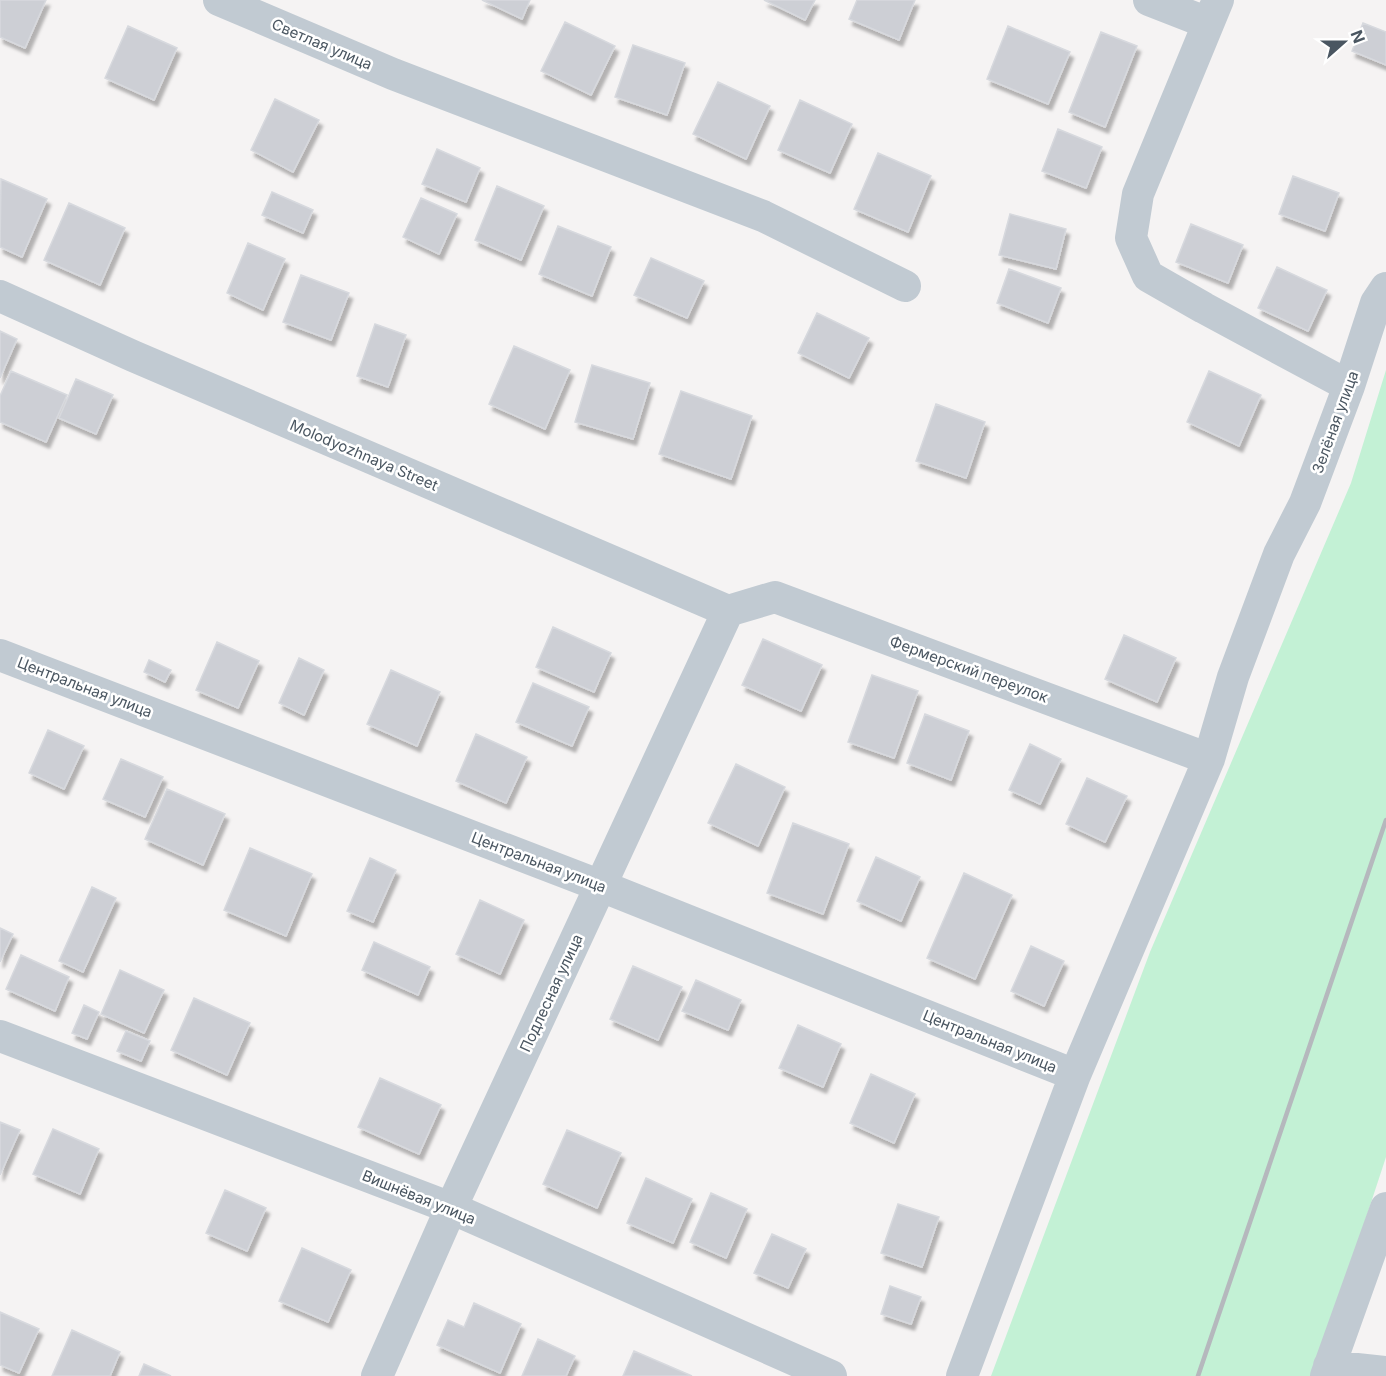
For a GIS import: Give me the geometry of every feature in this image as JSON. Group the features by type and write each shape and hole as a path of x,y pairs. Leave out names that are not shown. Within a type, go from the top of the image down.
{"street":[{"name":"Светлая улица","path":"219,0 393,74 763,216 905,286"},
{"path":"1149,0 1213,11 1138,194 1131,238 1148,276 1349,386"},
{"name":"Зелёная улица","path":"962,1376 1075,1075 1209,759 1233,677 1279,554 1305,503 1349,386 1376,303 1386,288"},
{"name":"Molodyozhnaya Street","path":"0,296 133,356 728,611"},
{"name":"Фермерский переулок","path":"728,611 775,597 1209,759"},
{"name":"Подлесная улица","path":"377,1376 452,1208 728,611"},
{"name":"Центральная улица","path":"0,655 601,886 1075,1075"},
{"name":"Вишнёвая улица","path":"0,1036 452,1208 831,1376"},
{"path":"1386,1208 1328,1371 1386,1372"}],"green space":[{"path":"1386,370 1386,1157 1314,1376 991,1376 1150,952 1351,483"}],"building":[{"path":"0,0 46,0 25,48 0,37"},
{"path":"482,0 530,0 522,19"},
{"path":"764,0 815,0 805,20"},
{"path":"857,0 915,0 899,40 849,19"},
{"path":"565,22 615,46 591,95 541,71"},
{"path":"1363,23 1386,32 1386,65 1352,51"},
{"path":"128,26 177,48 154,100 105,78"},
{"path":"1008,26 1070,52 1048,104 987,79"},
{"path":"1101,32 1137,46 1105,127 1069,112"},
{"path":"633,45 685,63 667,115 615,97"},
{"path":"718,82 770,106 746,159 693,134"},
{"path":"275,99 319,120 293,172 251,150"},
{"path":"800,100 852,124 830,173 778,150"},
{"path":"1058,129 1102,147 1086,188 1042,171"},
{"path":"437,149 480,168 466,202 422,184"},
{"path":"878,153 931,176 908,232 854,209"},
{"path":"1293,176 1339,193 1325,231 1279,214"},
{"path":"1,179 47,199 22,257 0,247"},
{"path":"497,186 544,206 521,260 475,240"},
{"path":"272,192 313,210 303,233 262,215"},
{"path":"421,198 457,214 439,254 403,237"},
{"path":"69,203 125,228 100,285 44,260"},
{"path":"1010,214 1066,229 1056,269 999,255"},
{"path":"1191,224 1243,245 1228,283 1176,262"},
{"path":"558,226 611,247 592,296 539,274"},
{"path":"248,243 285,259 263,310 227,293"},
{"path":"651,258 704,281 687,318 634,295"},
{"path":"1277,267 1327,290 1308,331 1258,308"},
{"path":"1009,269 1061,288 1048,323 997,303"},
{"path":"301,275 349,293 331,340 283,322"},
{"path":"817,313 869,338 849,378 798,353"},
{"path":"375,324 406,335 388,387 357,376"},
{"path":"0,331 17,339 0,378"},
{"path":"514,346 570,370 545,429 489,404"},
{"path":"592,365 650,383 633,439 575,422"},
{"path":"11,371 67,395 46,442 0,422 0,396"},
{"path":"1209,371 1261,395 1239,446 1187,422"},
{"path":"76,379 113,395 96,434 59,418"},
{"path":"681,391 752,416 731,479 659,454"},
{"path":"936,404 985,422 966,478 916,461"},
{"path":"553,627 611,653 594,692 536,667"},
{"path":"1124,635 1176,658 1157,702 1105,679"},
{"path":"763,639 822,665 801,711 742,685"},
{"path":"217,642 259,661 238,708 196,690"},
{"path":"299,658 324,670 304,715 279,703"},
{"path":"149,660 171,670 165,682 144,672"},
{"path":"391,670 440,692 417,746 367,724"},
{"path":"872,675 918,691 894,758 848,742"},
{"path":"533,683 589,707 572,746 516,722"},
{"path":"925,714 969,731 951,780 907,763"},
{"path":"48,730 84,746 64,789 29,773"},
{"path":"476,734 527,757 506,803 456,781"},
{"path":"1030,744 1061,759 1040,804 1009,790"},
{"path":"121,759 163,777 145,817 103,799"},
{"path":"736,764 785,787 758,846 708,823"},
{"path":"1087,778 1127,796 1105,842 1066,824"},
{"path":"167,789 225,814 203,865 145,839"},
{"path":"793,823 849,844 823,914 767,893"},
{"path":"250,848 312,874 286,936 224,910"},
{"path":"876,857 920,877 901,921 857,901"},
{"path":"370,858 396,870 373,922 347,911"},
{"path":"964,873 1012,895 975,979 927,958"},
{"path":"92,887 116,898 83,972 59,961"},
{"path":"480,900 524,920 500,974 456,954"},
{"path":"0,928 13,934 0,962"},
{"path":"374,942 430,967 418,995 362,970"},
{"path":"1031,946 1064,961 1044,1006 1011,991"},
{"path":"21,955 69,977 55,1011 6,989"},
{"path":"633,966 682,987 658,1040 610,1019"},
{"path":"120,970 164,990 144,1033 101,1014"},
{"path":"696,980 741,1000 728,1030 682,1011"},
{"path":"194,998 250,1023 227,1075 171,1050"},
{"path":"84,1005 99,1012 87,1039 72,1033"},
{"path":"798,1025 841,1044 823,1087 779,1068"},
{"path":"126,1031 150,1041 141,1061 117,1051"},
{"path":"871,1074 915,1094 894,1143 850,1123"},
{"path":"380,1078 441,1105 419,1154 358,1127"},
{"path":"0,1122 20,1130 0,1175"},
{"path":"53,1129 99,1149 80,1194 33,1174"},
{"path":"567,1130 621,1153 597,1208 543,1184"},
{"path":"646,1178 692,1199 673,1243 627,1223"},
{"path":"225,1190 266,1208 247,1251 206,1233"},
{"path":"711,1193 747,1209 726,1258 690,1242"},
{"path":"898,1204 939,1217 922,1267 881,1253"},
{"path":"772,1234 806,1249 788,1288 754,1273"},
{"path":"302,1248 351,1270 328,1322 279,1301"},
{"path":"890,1286 921,1297 911,1324 881,1314"},
{"path":"474,1303 521,1324 500,1373 437,1345 448,1320 464,1327"},
{"path":"0,1312 39,1329 19,1373 0,1365"},
{"path":"72,1330 120,1352 110,1376 52,1376"},
{"path":"538,1339 575,1356 566,1376 522,1376"},
{"path":"634,1351 692,1376 623,1376"},
{"path":"144,1364 171,1376 139,1376"}],"railway":[{"path":"1198,1376 1386,820"}]}
